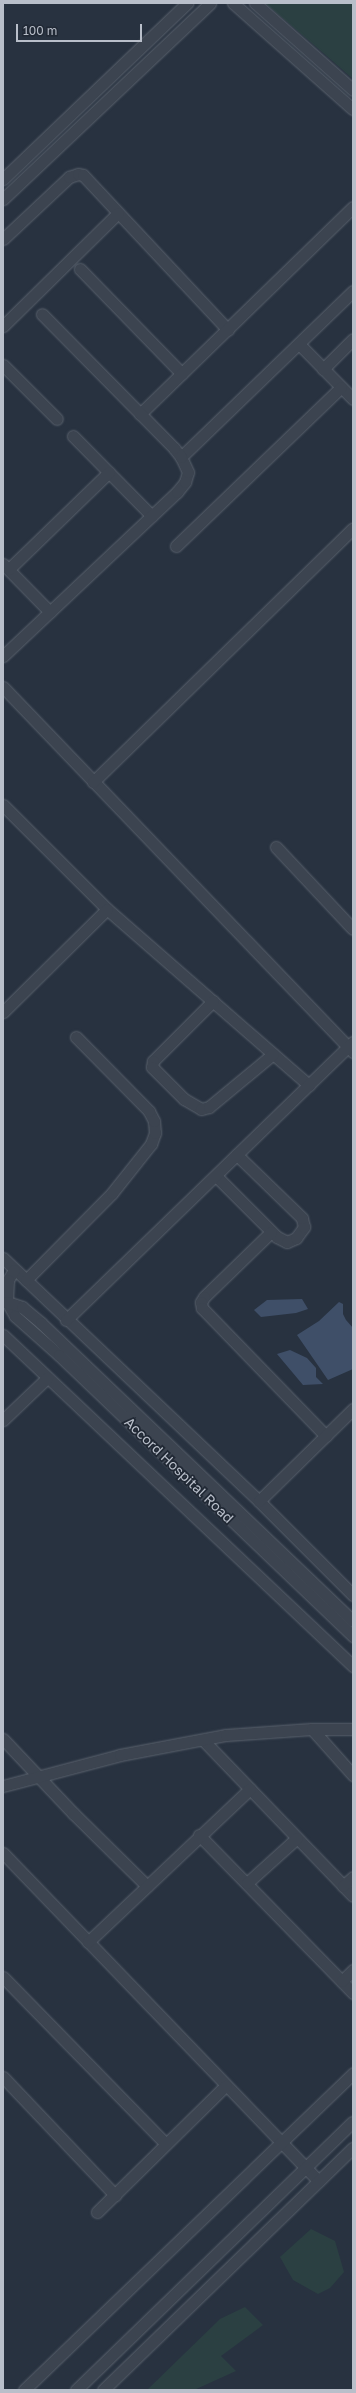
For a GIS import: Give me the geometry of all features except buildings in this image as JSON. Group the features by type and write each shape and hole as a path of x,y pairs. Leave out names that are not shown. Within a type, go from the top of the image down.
{"street":[{"path":"3,178 187,3"},
{"path":"3,200 210,3"},
{"path":"233,3 353,110"},
{"path":"255,3 353,90"},
{"path":"3,239 73,174 78,174 88,179 228,330"},
{"path":"140,414 353,207"},
{"path":"3,326 118,213"},
{"path":"80,269 182,374"},
{"path":"181,457 353,291"},
{"path":"3,656 152,516 185,482 188,472 181,457 42,314"},
{"path":"323,369 353,339"},
{"path":"299,344 353,399"},
{"path":"3,365 57,419"},
{"path":"176,546 341,387"},
{"path":"73,436 152,516"},
{"path":"50,612 6,566 109,472"},
{"path":"93,782 353,528"},
{"path":"3,687 93,782 351,1047 309,1085 66,1320"},
{"path":"3,805 107,909 309,1085"},
{"path":"276,847 351,923"},
{"path":"3,1012 107,909"},
{"path":"214,1001 152,1061 152,1067 184,1099 201,1109 209,1107 273,1054"},
{"path":"26,1280 112,1193 151,1144 155,1133 154,1121 149,1111 76,1037"},
{"path":"216,1176 271,1232 287,1242 301,1233 304,1223 237,1155"},
{"path":"271,1232 204,1297 201,1302 202,1308 326,1436"},
{"path":"7,1264 26,1280 66,1320 259,1501 353,1595"},
{"path":"7,1264 7,1302 22,1307 41,1323 353,1621"},
{"name":"Accord Hospital Road","path":"7,1302 15,1316 59,1355 353,1636"},
{"path":"3,1335 353,1666"},
{"path":"3,1420 47,1378"},
{"path":"259,1501 353,1409"},
{"path":"312,1729 353,1775"},
{"path":"3,1786 120,1755 226,1735 312,1729 353,1730"},
{"path":"3,1739 73,1813 147,1886"},
{"path":"203,1740 353,1896"},
{"path":"88,1942 250,1789"},
{"path":"200,1835 353,1993"},
{"path":"247,1883 297,1838"},
{"path":"3,1852 225,2086 306,2167 319,2182"},
{"path":"343,1886 353,1877"},
{"path":"342,1981 353,1970"},
{"path":"3,1977 166,2144"},
{"path":"24,2390 353,2074"},
{"path":"3,2077 115,2195"},
{"path":"97,2212 225,2086"},
{"path":"76,2390 353,2122"},
{"path":"103,2390 353,2148"}],"green space":[{"path":"265,3 353,3 353,79 328,57"},
{"path":"311,2229 335,2241 344,2272 330,2288 318,2294 293,2280 280,2257"},
{"path":"245,2307 263,2325 221,2356 236,2371 194,2390 147,2390 220,2319"}],"water":[{"path":"302,1299 308,1309 296,1313 261,1317 254,1310 267,1300"},
{"path":"339,1302 343,1304 343,1314 353,1328 353,1369 328,1380 297,1335 319,1321"},
{"path":"290,1350 307,1358 316,1368 316,1377 323,1384 303,1385 277,1354"}]}
